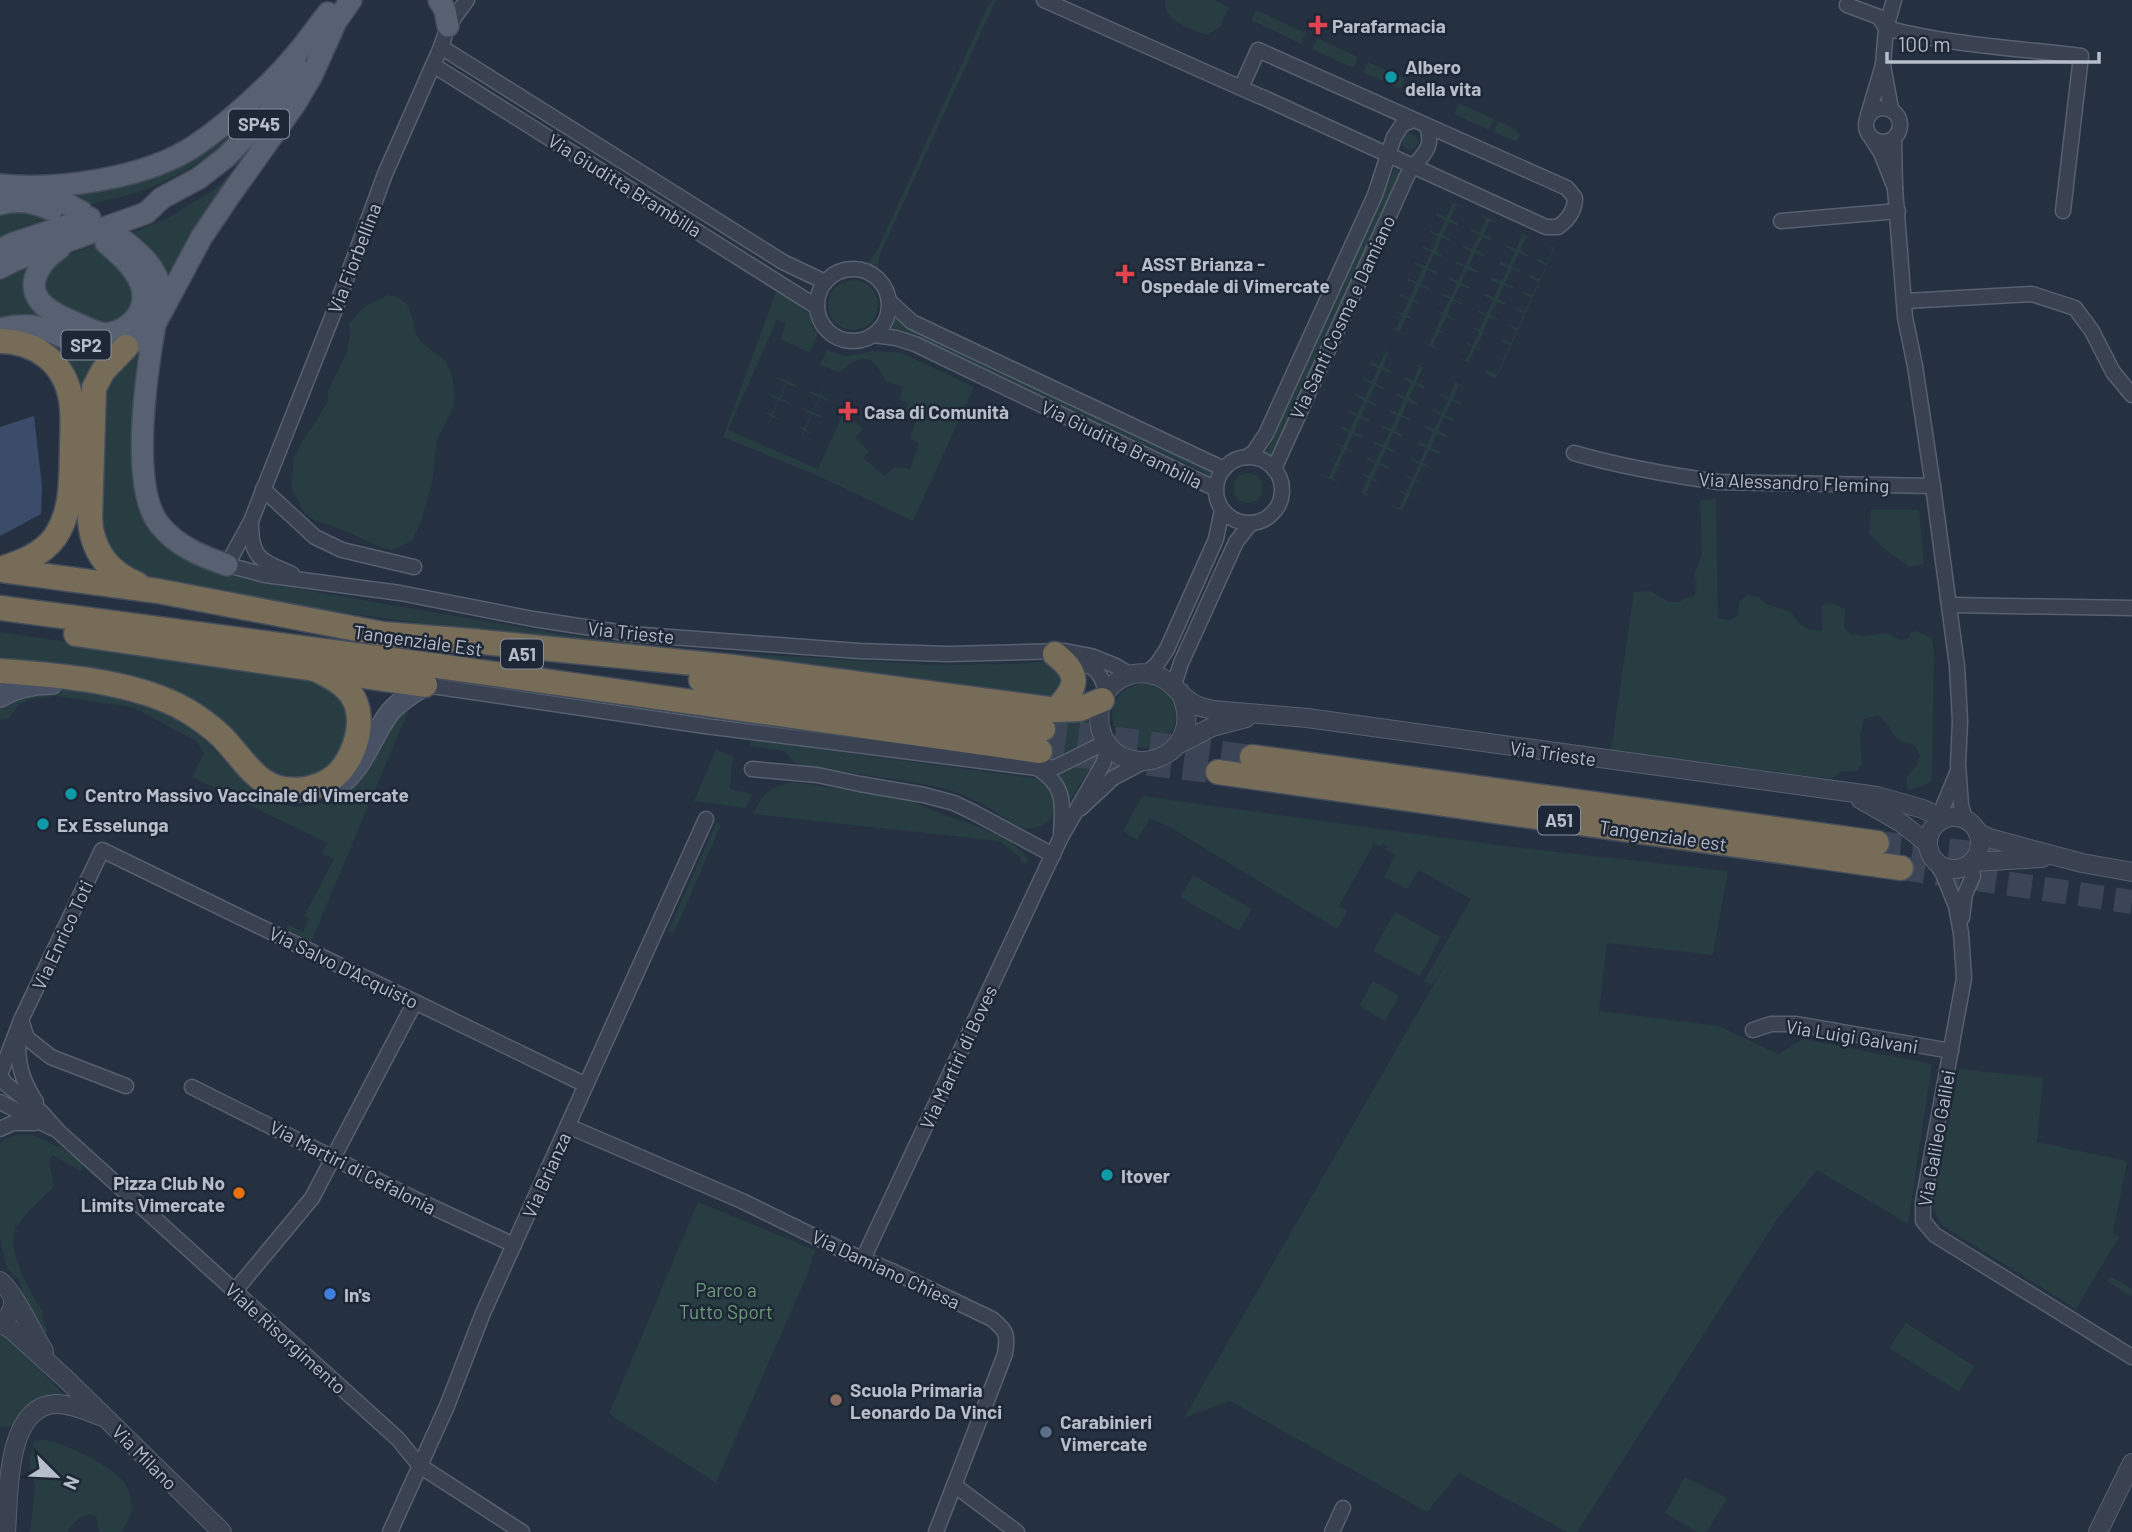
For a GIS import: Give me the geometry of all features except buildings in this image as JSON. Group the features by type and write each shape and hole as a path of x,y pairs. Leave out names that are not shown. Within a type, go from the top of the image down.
{"highway":[{"path":"0,341 19,342 48,357 62,373 72,402 71,492 63,521 44,549 0,569"},
{"path":"127,347 103,370 94,388 91,533 97,548 113,571 122,578 158,591"},
{"path":"0,569 158,591 383,634"},
{"name":"Tangenziale Est","path":"0,586 383,634 1044,739"},
{"name":"Tangenziale Est","path":"0,608 438,666 1044,739"},
{"path":"0,619 10,623 137,644 425,685"},
{"path":"1044,739 1073,679 1069,665 1048,653"},
{"path":"0,671 114,685 154,695 207,724 251,770 268,783 285,789 301,790 320,785 336,775 352,750 358,732 359,713 348,691 317,670"},
{"path":"1044,739 1080,709 1104,697"},
{"name":"Tangenziale est","path":"1252,757 1877,843"},
{"name":"Tangenziale est","path":"1218,772 1901,868"}],"main road":[{"path":"439,0 445,10 448,26"},
{"path":"448,0 448,26"},
{"path":"0,185 104,180 163,162 195,146 257,93 345,7"},
{"path":"158,319 201,238 295,104 345,7"},
{"name":"SP45","path":"0,268 15,260 117,235 162,198 199,178 226,157 268,114 345,7"},
{"path":"24,185 43,191 82,212"},
{"name":"SP45","path":"0,250 140,201 162,198"},
{"path":"0,204 29,201 60,214"},
{"path":"117,235 142,256 156,273 162,293 147,386 143,439 144,480 148,498 156,521 170,537 195,552 227,565"},
{"path":"117,235 121,257 136,275 144,296 143,304 134,319 110,334 95,331 48,309 38,300 35,278 43,262 58,249 117,235"},
{"name":"SP2","path":"0,329 30,326 96,348 110,350 127,347 140,340 158,319"},
{"path":"0,697 28,685 48,683 127,693 152,700 176,711 207,733 249,779 265,792 298,800 324,794 348,779 361,763 390,713 425,685"}],"street":[{"name":"Via Fiorbellina","path":"227,565 251,521 386,174 448,26 467,0"},
{"path":"1044,0 1546,228 1558,228 1573,209 1575,198 1567,188 1258,50 1241,88"},
{"path":"1894,0 1886,28 1883,65 1866,130 1881,153 1895,188"},
{"path":"1847,5 1879,16 1886,28 1947,40 2081,56 2063,211"},
{"name":"Via Giuditta Brambilla","path":"441,47 783,262 825,282 841,271 862,270 881,283 888,301 912,322 1224,468"},
{"name":"Via Giuditta Brambilla","path":"433,65 817,307 819,318 833,335 853,341 874,335 915,344 1216,489"},
{"path":"1872,139 1883,143 1894,139 1901,123 1891,109 1883,65"},
{"path":"1867,119 1874,110 1891,109"},
{"name":"Via Santi Cosma e Damiano","path":"1224,468 1254,452 1266,434 1375,195 1398,130 1402,125 1420,123 1430,142 1427,150 1412,166 1274,469"},
{"path":"1894,139 1905,317 1933,486 1957,666 1961,805 1965,819 1979,834 1979,851 1972,863"},
{"path":"1781,221 1898,211"},
{"path":"817,307 819,293 825,282"},
{"path":"1905,301 2032,294 2076,308 2092,331 2113,372 2132,395"},
{"path":"874,335 886,320 888,301"},
{"name":"Via Alessandro Fleming","path":"1574,453 1615,465 1719,482 1933,486"},
{"path":"1224,468 1216,489 1222,510 1240,522 1261,521 1276,508 1281,488 1279,478 1274,469 1257,458 1247,457"},
{"path":"263,489 315,537 342,550 414,567"},
{"path":"1104,697 1121,679 1139,674 1157,664 1167,649 1216,539 1222,510"},
{"path":"251,521 251,542 256,554 266,562 306,580"},
{"path":"1179,744 1185,732 1187,718 1186,705 1177,689 1181,663 1236,542 1251,523"},
{"name":"Via Trieste","path":"227,565 265,575 400,593 533,619 631,634 859,651 948,654 1065,651 1091,656 1139,674 1157,675 1200,707 1320,720 1898,801 1944,819 1965,819"},
{"path":"1950,605 2132,608"},
{"name":"Via Trieste","path":"1048,653 1079,660 1091,666 1104,682 1104,697 1099,712 1100,724 1108,744"},
{"path":"425,685 705,726 1044,739 1056,766 1108,744 1119,755 1145,761"},
{"name":"Via Trieste","path":"1145,761 1158,759 1179,744 1212,727 1256,715"},
{"name":"Via Martiri di Boves","path":"1044,739 1051,776 1060,791 1063,809 1061,837"},
{"name":"Via Martiri di Boves","path":"863,1259 1061,837 1102,764 1108,744"},
{"name":"Via Martiri di Boves","path":"1075,814 1113,778 1145,761"},
{"path":"1928,844 1933,827 1944,819 1943,807 1958,764"},
{"path":"752,769 817,775 954,803 1053,855"},
{"name":"Via Trieste","path":"1850,794 1900,822 1928,844 1936,863"},
{"name":"Via Brianza","path":"390,1532 421,1466 483,1313 706,819"},
{"path":"1979,834 2063,858 2132,872"},
{"name":"Via Salvo D'Acquisto","path":"102,850 586,1086"},
{"name":"Via Enrico Toti","path":"0,1076 21,1020 102,850"},
{"path":"1936,863 1951,870 1972,863 2022,858 2063,858"},
{"name":"Via Galileo Galilei","path":"1936,863 1944,874 1956,906 1964,978 1922,1209 1923,1221 1939,1238 2132,1357"},
{"name":"Via Galileo Galilei","path":"1961,933 1965,894 1973,876 1972,863"},
{"path":"234,1292 312,1198 415,1002"},
{"path":"21,1020 27,1038 51,1057 126,1086"},
{"path":"21,1020 18,1061 29,1092 42,1117"},
{"name":"Via Enrico Toti","path":"0,1043 21,1020"},
{"name":"Via Luigi Galvani","path":"1753,1030 1771,1024 1796,1024 1951,1051"},
{"path":"0,1076 0,1087"},
{"name":"Viale Risorgimento","path":"0,1076 398,1439 421,1466 522,1532"},
{"name":"Via Martiri di Cefalonia","path":"192,1087 415,1199 514,1245"},
{"name":"Viale Risorgimento","path":"0,1102 42,1117"},
{"name":"Viale Risorgimento","path":"0,1129 13,1123 42,1117"},
{"name":"Via Damiano Chiesa","path":"568,1126 742,1201 992,1319 1003,1328 1007,1338 1005,1354 936,1532"},
{"path":"0,1323 6,1319 13,1303 6,1288"},
{"name":"Via Milano","path":"6,1288 44,1349 68,1381"},
{"name":"Via Milano","path":"0,1323 12,1330 68,1381 222,1532"},
{"path":"4,1532 14,1452 26,1418 37,1409 52,1404 69,1406 106,1418"},
{"path":"2098,1532 2132,1463"},
{"path":"954,1485 1017,1532"},
{"path":"1332,1532 1343,1508"},
{"path":"0,1512 4,1532"}],"green space":[{"path":"993,0 996,0 880,254 877,270 866,265 877,251"},
{"path":"1165,0 1214,0 1229,7 1220,27 1207,35 1173,19 1166,8"},
{"path":"1256,10 1306,33 1301,44 1251,20"},
{"path":"1317,38 1358,57 1353,68 1312,49"},
{"path":"1368,62 1405,78 1400,89 1363,72"},
{"path":"275,91 231,137 181,173 134,193 83,206 80,202 80,196 88,189 113,185"},
{"path":"1459,103 1494,119 1489,130 1454,114"},
{"path":"1498,121 1514,128 1520,135 1517,142 1494,132"},
{"path":"1407,134 1413,134 1418,142 1416,148 1407,150 1402,145 1402,139"},
{"path":"262,141 169,279 130,234 171,216 215,189"},
{"path":"1395,168 1400,171 1272,456 1264,453 1268,449"},
{"path":"1444,199 1466,208 1456,206 1450,219 1459,223 1458,226 1449,222 1443,235 1452,240 1451,242 1442,238 1436,251 1444,256 1443,258 1434,254 1428,268 1437,272 1436,274 1427,270 1421,284 1430,288 1429,290 1420,286 1414,299 1422,305 1413,302 1407,315 1415,321 1406,317 1400,331 1408,336 1386,326 1396,329 1402,315 1393,311 1403,313 1409,300 1400,296 1401,294 1410,298 1416,284 1407,280 1408,278 1417,282 1423,269 1414,264 1415,262 1425,266 1431,252 1422,248 1423,246 1432,250 1438,236 1429,232 1430,230 1439,234 1445,220 1436,216 1437,213 1446,217 1453,204"},
{"path":"13,208 49,218 0,237 0,213"},
{"path":"1478,213 1499,223 1490,221 1484,234 1492,238 1491,241 1482,237 1476,250 1485,255 1484,257 1475,253 1469,266 1478,271 1477,273 1467,269 1461,283 1470,287 1469,289 1460,285 1454,299 1463,303 1462,305 1453,301 1447,315 1456,319 1446,317 1440,330 1448,336 1439,332 1433,345 1441,351 1420,341 1430,344 1436,330 1427,326 1436,329 1442,315 1434,309 1443,313 1450,299 1441,293 1451,297 1457,284 1448,279 1449,277 1458,281 1464,267 1455,263 1456,261 1465,265 1471,252 1462,247 1463,245 1472,249 1479,235 1470,231 1480,232 1486,219"},
{"path":"1514,230 1535,240 1526,237 1520,250 1529,255 1528,257 1519,253 1512,267 1521,271 1520,273 1512,269 1505,283 1514,287 1513,289 1504,285 1498,299 1507,303 1497,302 1490,315 1499,321 1489,318 1483,331 1492,337 1483,333 1476,347 1485,352 1475,348 1469,362 1478,367 1456,357 1466,360 1472,347 1463,341 1473,345 1479,331 1470,327 1480,329 1486,316 1477,312 1478,310 1487,314 1493,300 1484,296 1494,297 1500,284 1491,280 1492,277 1502,281 1508,268 1499,264 1500,261 1509,265 1515,252 1506,247 1507,245 1516,249 1522,235"},
{"path":"1545,243 1555,248 1496,379 1486,374 1487,370 1497,374 1503,361 1494,355 1503,359 1510,346 1501,339 1511,343 1516,330 1508,325 1518,328 1524,314 1515,309 1525,311 1531,298 1522,293 1532,295 1538,282 1529,277 1530,275 1540,279 1546,266 1537,261 1538,259 1547,263 1553,249"},
{"path":"96,245 125,271 136,298 124,320 108,325 97,324 61,308 53,302 44,282 55,265 76,252"},
{"path":"32,262 45,319 0,320 0,281"},
{"path":"853,280 871,287 878,305 871,323 853,330 835,323 828,305 835,287"},
{"path":"777,289 809,314 818,334 810,353 780,339 786,324 777,320 728,430 818,469 848,402 859,411 852,419 863,429 855,438 869,451 863,458 885,476 896,468 910,469 919,443 910,439 916,421 904,417 908,403 899,400 903,387 886,381 875,364 867,359 855,361 838,372 820,365 827,350 846,356 873,351 902,353 974,387 913,521 816,475 723,437"},
{"path":"388,295 407,304 415,332 421,342 446,361 453,379 455,401 437,440 432,482 421,522 412,541 392,550 314,520 305,514 291,487 294,458 328,401 328,391 346,355 349,324 366,306"},
{"path":"896,319 926,337 1214,470 1210,479 1200,470 904,333 890,330"},
{"path":"31,335 109,356 85,421"},
{"path":"1377,347 1399,357 1389,353 1383,367 1392,371 1391,374 1382,370 1376,383 1385,388 1384,390 1375,386 1368,400 1377,404 1376,406 1367,402 1361,416 1370,420 1369,422 1360,418 1354,432 1363,436 1362,438 1353,434 1347,448 1355,453 1346,450 1339,463 1348,469 1339,465 1333,478 1341,484 1319,474 1329,477 1335,463 1326,459 1336,462 1342,448 1334,442 1343,446 1349,433 1340,428 1341,426 1350,430 1356,416 1347,412 1348,410 1357,414 1364,401 1355,396 1356,394 1365,398 1371,384 1362,380 1363,378 1372,382 1378,368 1369,364 1379,365 1386,352"},
{"path":"144,349 137,485 177,552 197,565 252,581 554,633 643,645 932,665 1048,661 1066,671 1056,701 544,640 243,599 190,584 137,576 125,570 100,540 100,399 110,374"},
{"path":"1411,362 1432,371 1423,368 1416,382 1425,386 1424,389 1415,385 1409,398 1418,403 1417,405 1408,401 1402,415 1411,419 1410,421 1401,417 1395,431 1403,435 1402,437 1393,433 1387,447 1396,451 1395,453 1386,449 1380,463 1389,467 1388,469 1379,465 1373,478 1381,484 1372,480 1366,493 1374,499 1353,489 1362,492 1368,479 1360,473 1369,476 1375,463 1367,457 1376,461 1382,448 1373,443 1374,441 1383,445 1390,432 1381,427 1382,425 1391,429 1397,416 1388,411 1389,409 1398,413 1404,399 1395,395 1396,393 1405,397 1411,383 1403,379 1413,380 1419,367"},
{"path":"793,366 788,381 797,386 787,384 781,398 790,403 779,400 773,415 782,421 772,417 765,432 771,416 762,412 772,414 778,400 769,395 779,398 786,383 776,378 787,381"},
{"path":"1447,378 1468,388 1459,385 1453,399 1462,403 1461,405 1452,401 1445,415 1454,419 1444,418 1438,431 1447,435 1437,434 1431,447 1440,452 1439,454 1429,450 1423,463 1432,469 1422,466 1416,479 1425,485 1415,481 1409,495 1418,500 1409,496 1402,510 1411,515 1389,505 1399,508 1405,495 1396,489 1406,493 1412,480 1404,474 1413,478 1419,464 1410,460 1411,458 1420,462 1426,448 1417,444 1427,445 1433,432 1424,428 1434,429 1441,416 1432,411 1433,409 1442,413 1448,400 1439,395 1440,393 1449,397 1455,383"},
{"path":"826,380 821,395 830,400 820,398 813,412 823,417 812,414 806,429 814,435 805,431 798,446 804,430 795,426 805,428 811,414 802,409 812,412 819,397 809,393 810,391 820,395"},
{"path":"1248,473 1259,477 1263,488 1259,499 1248,503 1237,499 1233,488 1237,477"},
{"path":"1716,499 1718,618 1730,620 1738,615 1739,602 1747,595 1758,597 1768,605 1791,611 1800,624 1811,630 1822,630 1822,605 1834,604 1845,609 1844,627 1850,634 1863,636 1887,633 1900,640 1908,639 1911,632 1916,631 1932,638 1932,781 1908,790 1906,778 1917,765 1920,756 1915,745 1896,737 1878,715 1864,719 1860,735 1862,764 1857,771 1839,772 1832,779 1611,750 1634,592 1651,591 1669,602 1679,602 1694,596 1697,584 1694,575 1702,554 1700,500"},
{"path":"1871,510 1919,510 1924,564 1910,567 1878,543 1869,533"},
{"path":"0,632 296,676 322,683 339,693 348,707 348,747 326,776 276,779 205,713 0,661"},
{"path":"1144,684 1156,686 1167,693 1174,704 1174,728 1167,739 1156,746 1144,748 1132,746 1121,739 1114,728 1112,716 1114,704 1121,693 1132,686"},
{"path":"48,689 128,700 172,716 195,730 260,797 295,807 315,805 338,798 357,784 395,717 412,702 311,942 286,929 288,924 303,932 309,919 304,916 334,859 322,853 327,843 192,777 204,753 196,741 132,707 55,696 32,699 18,705 9,719 0,720 0,705 7,699"},
{"path":"1091,716 1096,739 1044,762 1050,720"},
{"path":"750,740 1040,779 1053,794 1054,811 1044,824 1036,828 1025,828 953,791 912,782 805,767 793,761 784,751 750,746"},
{"path":"716,749 735,758 732,763 730,789 752,794 746,808 694,801"},
{"path":"1098,753 1099,755 1069,802 1057,776"},
{"path":"794,782 909,799 1006,840 1028,859 1026,864 1021,862 1021,858 999,841 753,814 769,792"},
{"path":"1142,796 1512,847 1728,871 1713,955 1607,943 1599,1011 1719,1026 1778,1054 1803,1039 1932,1064 1908,1224 1817,1170 1778,1218 1577,1532 1567,1532 1459,1473 1427,1512 1230,1401 1184,1418 1449,958 1432,985 1424,981 1471,899 1419,870 1407,889 1384,877 1395,855 1386,850 1387,846 1374,844 1339,906 1348,911 1337,929 1173,829 1150,818 1137,840 1123,831"},
{"path":"716,823 721,824 674,933 668,931"},
{"path":"1193,875 1252,909 1239,931 1180,897"},
{"path":"1395,912 1441,937 1420,976 1373,951"},
{"path":"1373,981 1399,996 1385,1021 1359,1006"},
{"path":"1959,1069 2043,1078 2037,1142 2127,1163 2113,1233 2119,1237 2076,1309 1943,1226 1937,1218 1932,1205"},
{"path":"16,1135 33,1135 62,1148 84,1164 81,1171 52,1155 49,1162 54,1186 25,1216 14,1235 20,1270 43,1311 42,1319 48,1331 44,1333 25,1301 19,1280 7,1269 0,1238 0,1144 4,1139"},
{"name":"Parco a Tutto Sport","path":"698,1202 815,1250 808,1273 716,1483 609,1414"},
{"path":"2110,1276 2132,1289 2132,1297 2107,1281"},
{"path":"1906,1323 1974,1366 1959,1392 1889,1348"},
{"path":"2,1334 9,1337 67,1398 16,1426 0,1427"},
{"path":"42,1439 88,1456 120,1477 127,1487 132,1506 122,1532 99,1532 96,1516 89,1514 76,1521 68,1532 30,1532 35,1487 29,1461 34,1443"},
{"path":"1685,1477 1727,1498 1707,1532 1697,1532 1665,1513"}],"water":[{"path":"34,416 42,486 41,514 0,536 0,427"}],"tunnel":[{"path":"1043,729 1252,757"},
{"path":"1040,751 1218,772"},
{"path":"1877,843 2010,857"},
{"path":"1901,868 2132,902"}],"place":[{"name":"Parafarmacia","path":"1318,25"},
{"name":"Albero della vita","path":"1391,77"},
{"name":"ASST Brianza - Ospedale di Vimercate","path":"1125,274"},
{"name":"Casa di Comunità","path":"848,411"},
{"name":"Centro Massivo Vaccinale di Vimercate","path":"71,794"},
{"name":"Ex Esselunga","path":"43,824"},
{"name":"Itover","path":"1107,1175"},
{"name":"Pizza Club No Limits Vimercate","path":"239,1193"},
{"name":"In's","path":"330,1294"},
{"name":"Scuola Primaria Leonardo Da Vinci","path":"836,1400"},
{"name":"Carabinieri Vimercate","path":"1046,1432"}]}
